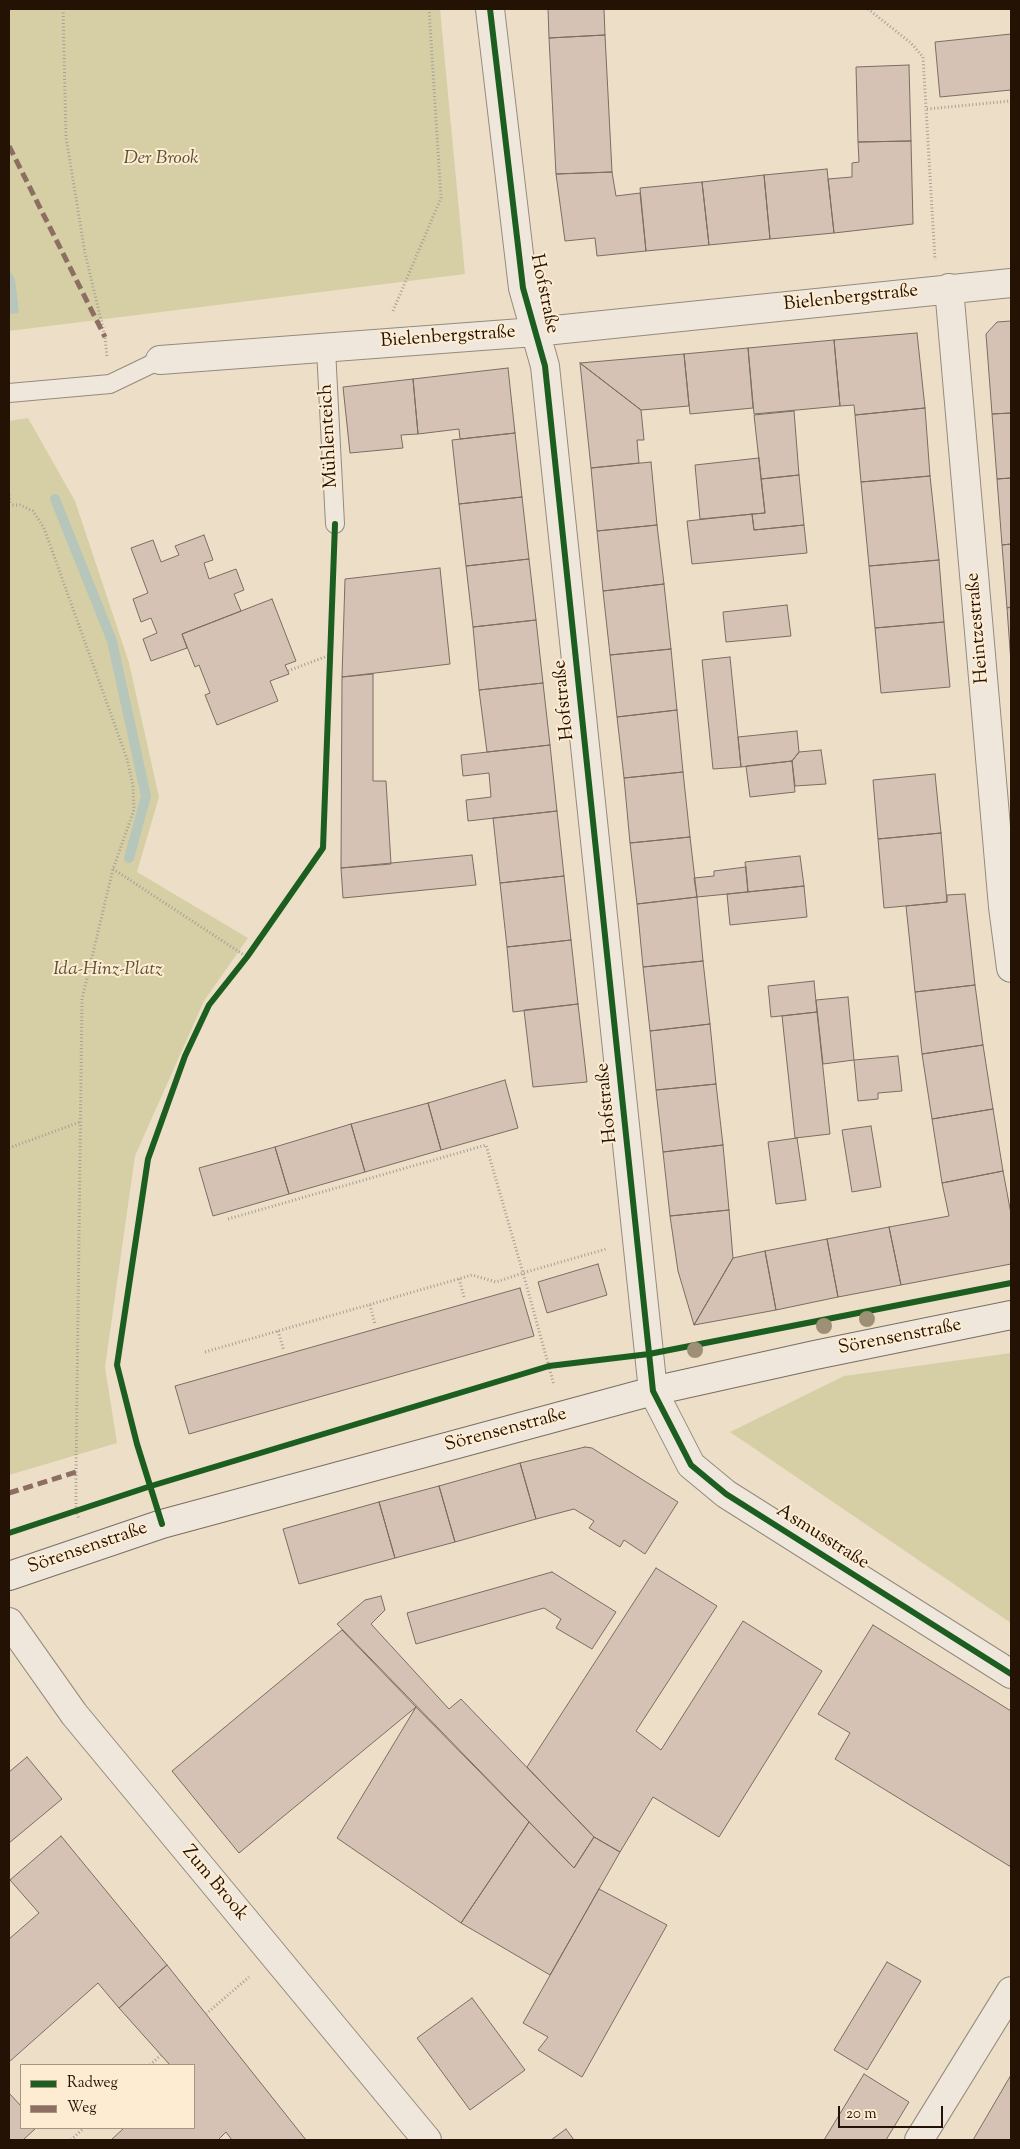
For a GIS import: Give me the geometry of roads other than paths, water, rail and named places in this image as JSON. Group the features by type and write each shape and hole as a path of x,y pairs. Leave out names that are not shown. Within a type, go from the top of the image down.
{"street":[{"name":"Hofstraße","path":"490,9 523,288 545,366 653,1391"},
{"name":"Bielenbergstraße","path":"160,360 535,332 1011,283"},
{"name":"Heintzestraße","path":"943,289 1003,907 1011,968"},
{"name":"Sörensenstraße","path":"9,1576 162,1524 653,1391 814,1355 1011,1315"},
{"name":"Asmusstraße","path":"653,1391 691,1465 726,1494 1011,1674"},
{"name":"Zum Brook","path":"9,1622 74,1714 428,2140"},
{"path":"919,2140 1011,1991"}],"lane":[{"name":"Mühlenteich","path":"326,349 335,524"},
{"name":"Bielenbergstraße","path":"9,393 110,384 160,360"}],"waterway":[{"path":"55,499 112,641 146,796 129,858"}],"park label":[{"name":"Der Brook","path":"161,160"},
{"name":"Ida-Hinz-Platz","path":"108,971"}]}
